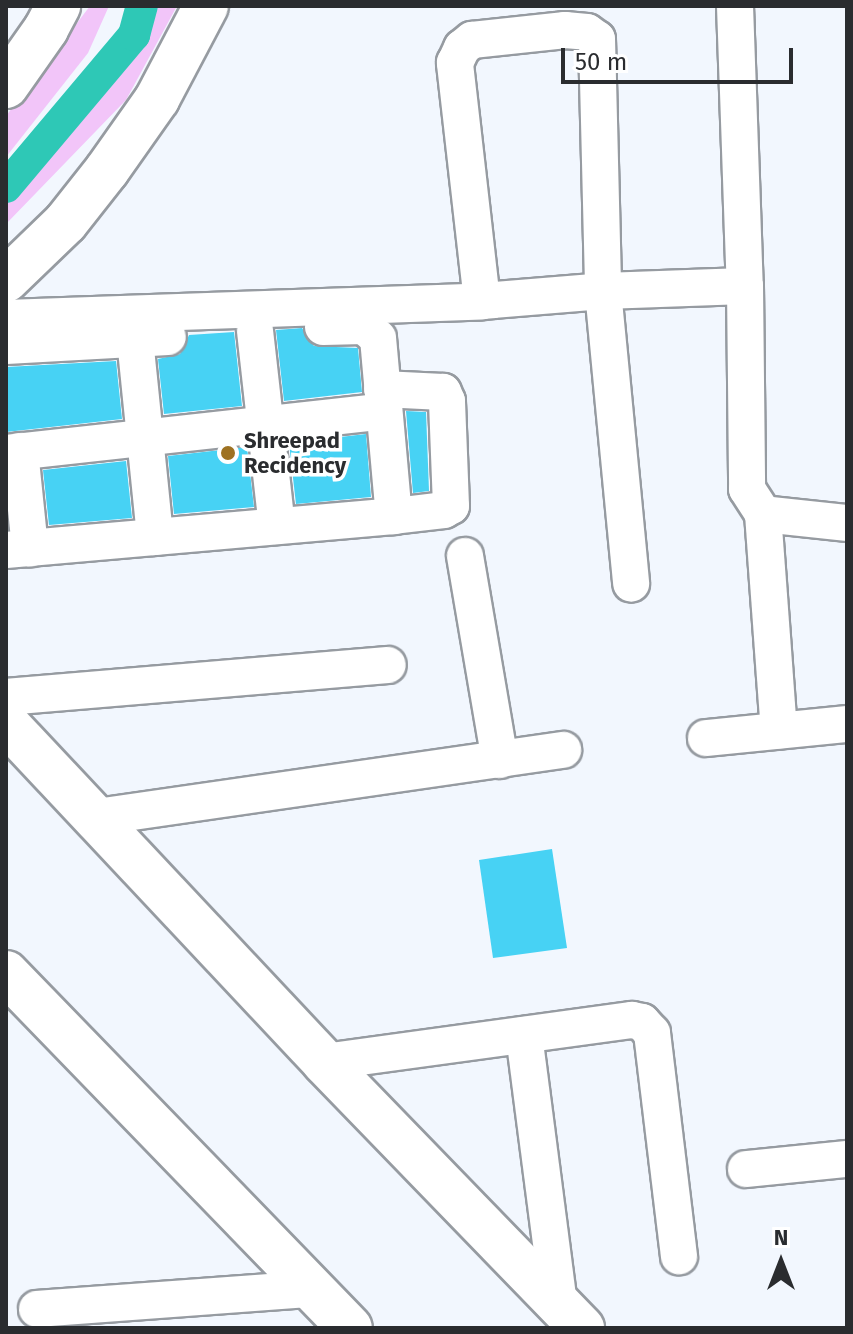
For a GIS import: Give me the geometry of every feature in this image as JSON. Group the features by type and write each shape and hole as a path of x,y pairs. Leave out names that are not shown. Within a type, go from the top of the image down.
{"street":[{"path":"6,86 46,29 58,6"},
{"path":"6,280 66,222 107,170 157,99 206,6"},
{"path":"735,6 745,286 747,489 763,514 779,730"},
{"path":"482,301 455,63 462,48 472,40 564,18 597,39 603,291 631,584"},
{"path":"6,318 482,301 603,291 745,286"},
{"path":"6,346 364,326 378,338 394,516"},
{"path":"255,331 277,526"},
{"path":"135,339 155,537"},
{"path":"434,388 443,392 447,401 451,506 394,516 18,549 13,452 266,424 434,388"},
{"path":"763,514 847,523"},
{"path":"465,556 500,760"},
{"path":"6,697 388,665"},
{"path":"6,723 324,1062 570,1316"},
{"path":"706,738 847,724"},
{"path":"97,817 563,750"},
{"path":"6,973 350,1328"},
{"path":"324,1062 632,1020 649,1026 679,1256"},
{"path":"524,1035 570,1316"},
{"path":"746,1169 847,1159"},
{"path":"37,1309 310,1289"}],"shaded area":[{"path":"90,6 109,6 88,53 6,157 6,116"},
{"path":"155,6 177,6 126,100 6,224 6,202 132,53"}],"building":[{"path":"302,328 314,346 358,348 362,392 284,401 276,330"},
{"path":"234,332 242,406 164,414 158,359 180,354 189,335"},
{"path":"116,361 122,419 6,432 6,367"},
{"path":"406,411 426,412 429,491 413,493"},
{"path":"366,434 371,497 296,504 289,443"},
{"path":"247,447 254,507 174,514 168,456"},
{"path":"126,461 132,518 49,525 43,470"},
{"path":"552,849 567,948 493,958 479,860"}],"waterway":[{"path":"6,187 134,35 142,6"}],"place":[{"name":"Shreepad Recidency","path":"228,453"}]}
